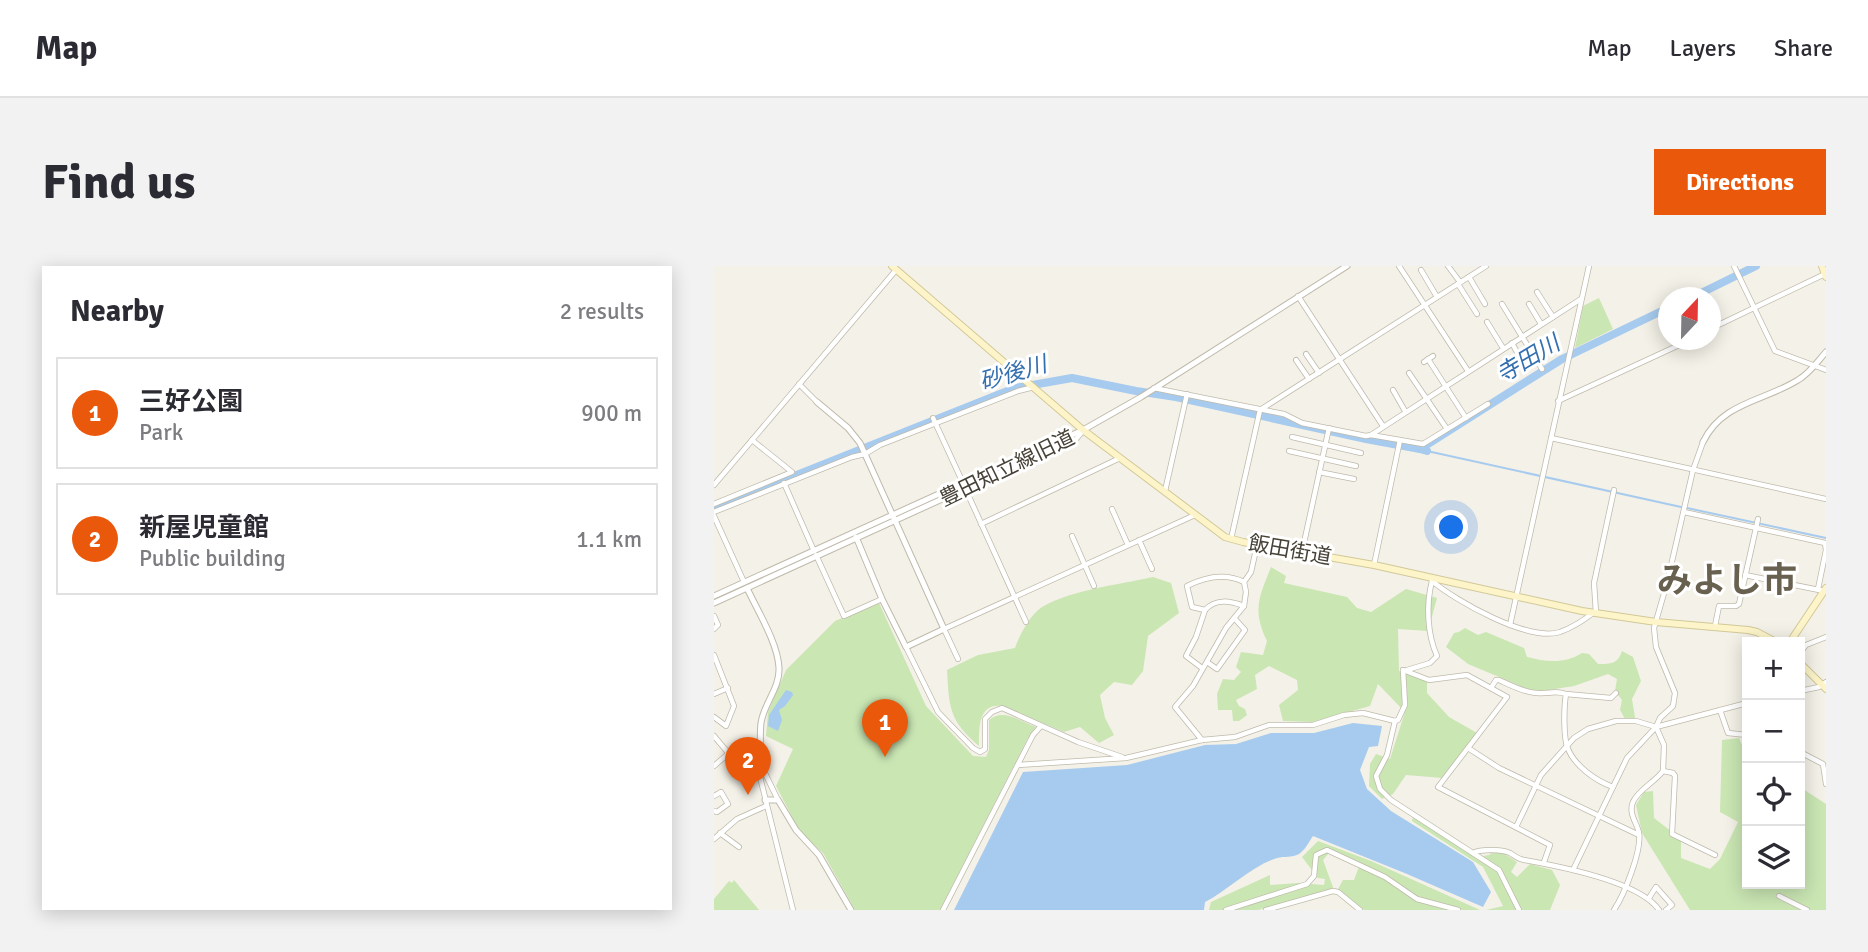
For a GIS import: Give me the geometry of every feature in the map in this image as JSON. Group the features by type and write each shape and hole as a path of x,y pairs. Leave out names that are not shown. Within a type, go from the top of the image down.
{"main road":[{"name":"飯田街道","path":"894,268 1083,430 1214,531 1231,539 1374,565 1595,613 1656,622 1715,626 1757,632 1766,637"},
{"path":"1793,637 1823,590"},
{"path":"1805,667 1825,685"}],"street":[{"path":"1083,430 1141,397 1347,266"},
{"path":"1399,266 1468,370"},
{"path":"1448,266 1477,314"},
{"path":"1231,539 1260,410 1486,266"},
{"path":"1510,625 1589,266"},
{"path":"1734,266 1776,351 1826,370"},
{"path":"714,485 894,268"},
{"path":"1422,270 1437,297"},
{"path":"1721,325 1824,272"},
{"path":"1469,277 1485,304"},
{"path":"1537,292 1553,317"},
{"path":"1298,296 1382,426"},
{"path":"1371,435 1425,397 1581,299"},
{"path":"1502,304 1542,369"},
{"path":"1529,304 1541,324"},
{"path":"1487,322 1503,349"},
{"path":"1512,343 1520,358"},
{"path":"1558,401 1668,350"},
{"path":"1573,870 1627,758 1656,727 1676,699 1655,641 1656,622 1693,470 1703,442 1714,424 1729,411 1794,383 1815,366 1826,352"},
{"path":"1306,354 1319,373"},
{"path":"1429,359 1466,418"},
{"path":"1296,360 1309,379"},
{"path":"1409,373 1447,429"},
{"path":"799,384 848,428 860,443 958,659"},
{"path":"787,910 792,907 760,778 761,723 777,682 779,665 775,648 714,514 784,483 865,454 934,420 1033,385"},
{"path":"1152,389 1284,414 1302,423 1400,443 1423,444 1488,404"},
{"path":"1393,390 1405,411"},
{"path":"1165,491 1187,395"},
{"path":"934,420 1026,622"},
{"path":"1302,552 1329,429"},
{"name":"豊田知立線旧道","path":"964,486 1076,439 1083,430"},
{"name":"豊田知立線旧道","path":"714,603 746,585 1083,430"},
{"path":"1292,437 1360,453"},
{"path":"1550,438 1826,499"},
{"path":"714,504 792,472 752,440"},
{"path":"1374,565 1400,443"},
{"path":"1289,451 1356,466"},
{"path":"981,524 1121,458"},
{"path":"1320,472 1354,479"},
{"path":"784,483 844,616 882,599"},
{"path":"1432,579 1444,590 1510,625 1541,633 1559,632 1595,613 1594,583 1614,490"},
{"path":"1112,509 1128,545"},
{"path":"1684,512 1825,543 1823,590 1745,575"},
{"path":"906,647 1195,515"},
{"name":"豊田知立線旧道","path":"815,553 894,518"},
{"path":"1715,626 1719,606 1739,605 1758,519"},
{"path":"856,537 882,599 933,705 973,748 980,752 985,749 985,719 1002,708 1078,742 1126,758"},
{"path":"1072,537 1094,586"},
{"path":"1139,540 1152,569"},
{"path":"1202,740 1175,707 1193,686 1226,628 1244,606 1244,582 1251,572 1257,545"},
{"path":"1205,610 1191,606 1188,585 1224,576 1232,576 1244,582"},
{"path":"1403,670 1430,663 1437,656 1430,625 1432,579"},
{"name":"豊田知立線旧道","path":"714,596 746,585"},
{"path":"1202,668 1185,656 1196,637 1205,610 1217,601 1234,602 1244,606"},
{"path":"714,616 718,625 714,629"},
{"path":"1207,662 1217,669 1245,630 1235,619"},
{"path":"1805,647 1826,637"},
{"path":"714,655 734,706 726,726 714,717"},
{"path":"1403,670 1429,680 1464,674 1507,697 1438,787 1550,845 1544,862"},
{"path":"1403,670 1405,705 1395,721 1387,755 1376,776 1380,789 1391,800 1499,870 1519,910"},
{"path":"1491,688 1496,680 1499,680 1536,694 1553,691 1611,698 1616,693"},
{"path":"1805,690 1825,685"},
{"path":"714,694 728,688"},
{"path":"1566,694 1567,747 1594,779 1613,787"},
{"path":"1516,827 1541,775 1574,738 1588,729 1616,720 1636,721 1656,727 1742,704"},
{"path":"1720,710 1728,733 1742,734"},
{"path":"1018,765 1126,758 1202,740 1236,737 1269,725 1313,724 1344,715 1363,713 1395,721"},
{"path":"943,910 1033,735 1041,726"},
{"path":"1614,910 1626,887 1640,835 1632,812 1633,802 1663,771 1664,745 1656,727"},
{"path":"714,736 750,776 760,778"},
{"path":"1468,748 1535,787 1640,835"},
{"path":"714,766 728,754"},
{"path":"1805,755 1823,764 1826,784"},
{"path":"761,766 796,830 819,855 851,910"},
{"path":"1663,771 1675,776 1672,834 1715,855"},
{"path":"714,796 721,792 728,804 717,812 714,810"},
{"path":"714,839 737,819 765,803 778,800"},
{"path":"720,833 739,847"},
{"path":"1226,910 1307,884 1314,876 1316,855 1327,850 1385,877 1417,899 1458,910"},
{"path":"1473,853 1506,852 1520,860 1544,862 1573,870 1626,887 1649,898 1659,910"},
{"path":"1649,898 1656,887 1672,905 1666,910"},
{"path":"1266,910 1333,891 1360,910"},
{"path":"1779,896 1807,910"}],"green space":[{"path":"1599,298 1613,329 1575,348 1583,306"},
{"path":"1271,567 1286,576 1284,583 1347,597 1357,608 1371,612 1406,589 1437,598 1428,631 1398,629 1399,671 1427,681 1427,693 1449,717 1477,733 1442,778 1406,775 1393,794 1382,799 1369,786 1370,764 1376,754 1390,759 1405,712 1378,684 1370,706 1313,722 1283,721 1279,705 1298,690 1297,680 1269,666 1255,675 1257,689 1236,700 1247,715 1239,721 1233,721 1232,710 1218,710 1217,694 1223,679 1234,680 1241,672 1236,667 1241,652 1263,655 1267,641 1260,621 1259,604"},
{"path":"1153,577 1171,583 1179,613 1148,636 1143,671 1132,685 1114,682 1100,695 1105,718 1114,735 1099,743 1080,727 1064,732 1002,706 988,708 981,718 979,746 962,729 952,712 947,670 978,655 1015,648 1033,615 1055,601 1082,592"},
{"path":"879,603 926,706 973,756 986,757 989,750 989,720 994,717 1006,715 1036,727 940,910 855,910 823,853 800,832 776,786 793,749 766,736 768,712 786,670 835,621"},
{"path":"1465,628 1478,635 1486,632 1524,648 1527,657 1541,660 1562,660 1582,653 1589,654 1598,664 1607,664 1616,661 1622,651 1633,657 1641,681 1632,699 1635,718 1625,719 1620,710 1622,700 1615,691 1617,679 1608,674 1574,686 1535,692 1468,664 1446,647 1454,633"},
{"path":"1739,738 1742,745 1742,889 1805,889 1805,790 1826,804 1826,910 1690,910 1642,833 1636,805 1644,792 1653,791 1654,818 1681,839 1681,858 1710,869 1720,859 1738,822 1720,812 1722,740"},
{"path":"1413,817 1477,857 1489,855 1497,849 1517,862 1511,872 1517,877 1530,864 1552,870 1560,885 1550,910 1486,910 1503,906 1483,867 1412,821"},
{"path":"1318,841 1371,861 1480,910 1364,910 1338,889 1343,880 1354,880 1360,864 1329,853 1323,860 1334,890 1258,910 1209,910 1211,902 1270,875 1270,885 1324,885 1325,879 1318,878 1302,857"},
{"path":"734,880 759,910 714,910 714,899 729,881 732,883"}],"water":[{"path":"786,690 793,695 779,710 782,720 778,731 768,726 769,715"},
{"path":"1353,723 1382,726 1378,746 1369,747 1360,770 1367,789 1391,811 1473,862 1491,892 1483,907 1313,836 1299,854 1277,858 1259,866 1205,902 1204,910 954,910 1023,772 1127,765 1205,745 1236,744 1271,733 1314,733"}],"waterway":[{"name":"寺田川","path":"1713,287 1756,266"},
{"name":"寺田川","path":"1427,451 1420,449 1562,359 1658,313"},
{"name":"砂後川","path":"714,508 1015,388 1072,378 1176,397 1420,449"},
{"path":"1427,451 1681,507"},
{"path":"1687,508 1826,538"}],"place":[{"name":"三好公園","path":"885,757"},
{"name":"新屋児童館","path":"748,795"}],"district":[{"name":"みよし市","path":"1727,580"}]}
